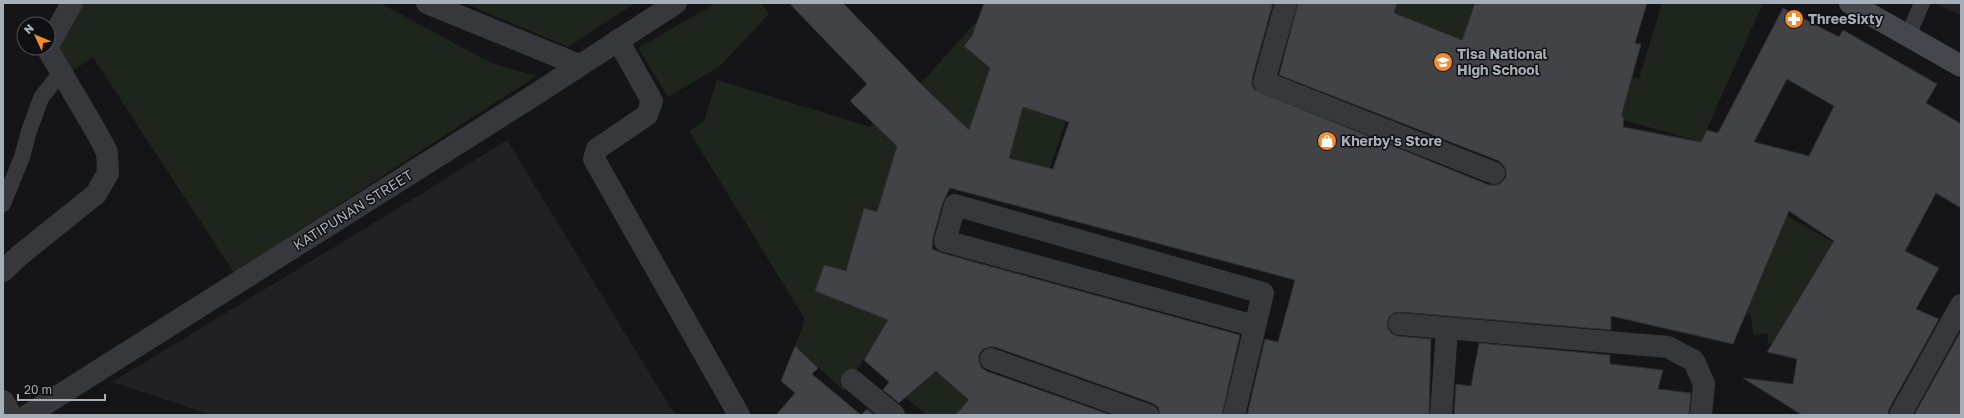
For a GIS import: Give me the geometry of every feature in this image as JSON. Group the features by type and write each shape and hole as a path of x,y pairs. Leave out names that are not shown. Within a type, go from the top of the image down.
{"main road":[{"path":"1850,3 1961,66"}],"street":[{"path":"56,31 72,3"},
{"path":"427,3 579,65"},
{"name":"KATIPUNAN STREET","path":"28,415 676,3"},
{"path":"1286,3 1264,82 1494,173"},
{"path":"618,40 652,101 651,109 648,115 597,149 594,159 739,415"},
{"path":"3,271 20,255 96,194 108,172 107,152 53,56"},
{"path":"1234,415 1263,293 956,205 945,241 1255,326"},
{"path":"1900,415 1961,305"},
{"path":"1399,324 1668,347 1694,361 1704,384 1702,415"},
{"path":"1441,415 1447,329"},
{"path":"991,359 1148,415"},
{"path":"852,380 894,415"},
{"path":"3,401 11,415"}],"lane":[{"path":"1908,36 1922,3"},
{"path":"3,204 22,157 29,131 41,98 62,71"}],"shaded area":[{"path":"71,3 380,3 491,63 536,76 234,273 93,57 71,72 56,48 56,31"},
{"path":"464,3 635,3 568,47"},
{"path":"716,3 761,3 769,14 720,66 668,97 638,48"},
{"path":"1397,3 1475,3 1462,40 1395,14"},
{"path":"1536,3 1589,3 1582,28 1567,24 1529,26 1526,67 1578,61 1639,79 1662,3 1763,3 1701,142 1603,114 1582,121 1555,138 1528,136 1525,131 1503,123 1526,68 1514,62"},
{"path":"1935,3 1961,3 1961,16"},
{"path":"978,20 1024,36 1077,88 1050,168 910,131 897,146 877,212 864,208 846,271 824,265 815,291 888,320 844,391 795,346 805,319 689,131 704,121 717,80 870,127 908,97 939,126 951,113 920,84"},
{"path":"507,140 675,415 212,415 112,382 397,209"},
{"path":"1784,214 1835,243 1829,273 1817,270 1800,297 1787,344 1768,343 1768,333 1753,335 1751,316 1715,294 1757,288 1776,241"},
{"path":"936,371 969,400 958,415 927,415 906,398"}],"building":[{"path":"789,3 843,3 926,89 969,130 990,68 964,46 972,36 984,3 1273,3 1252,79 1252,85 1255,90 1489,185 1495,185 1501,183 1506,177 1504,166 1499,161 1279,75 1298,3 1397,3 1394,13 1462,40 1475,3 1647,3 1635,43 1641,44 1621,117 1624,117 1623,127 1701,142 1707,130 1718,133 1783,8 1839,37 1843,30 1937,84 1926,103 1961,124 1961,208 1936,193 1905,251 1939,268 1916,309 1939,319 1889,409 1888,415 1802,415 1743,378 1793,384 1797,359 1767,352 1834,241 1789,211 1733,344 1611,316 1611,330 1400,312 1394,313 1389,317 1387,323 1388,329 1392,334 1398,336 1431,339 1429,415 1247,415 1265,339 1278,342 1295,280 950,188 943,202 933,238 932,249 1240,335 1222,415 1160,415 1158,407 1152,403 995,347 989,347 983,349 979,355 981,367 986,371 1111,415 955,415 969,400 936,371 899,403 883,390 889,382 864,360 888,320 815,291 824,265 846,271 864,208 877,212 897,146 850,101 867,84","holes":["1787,79 1834,106 1809,156 1754,142","1023,107 1069,122 1053,169 1009,158"]},
{"path":"1961,331 1961,415 1914,415"},
{"path":"1479,343 1610,355 1610,364 1663,370 1658,389 1691,393 1689,415 1454,415 1456,384 1471,386"},
{"path":"795,346 818,368 812,374 861,415 776,415 795,393 781,381"},
{"path":"867,409 874,415 861,415"}],"place":[{"name":"ThreeSixty","path":"1794,19"},
{"name":"Tisa National High School","path":"1443,62"},
{"name":"Kherby's Store","path":"1327,141"}]}
